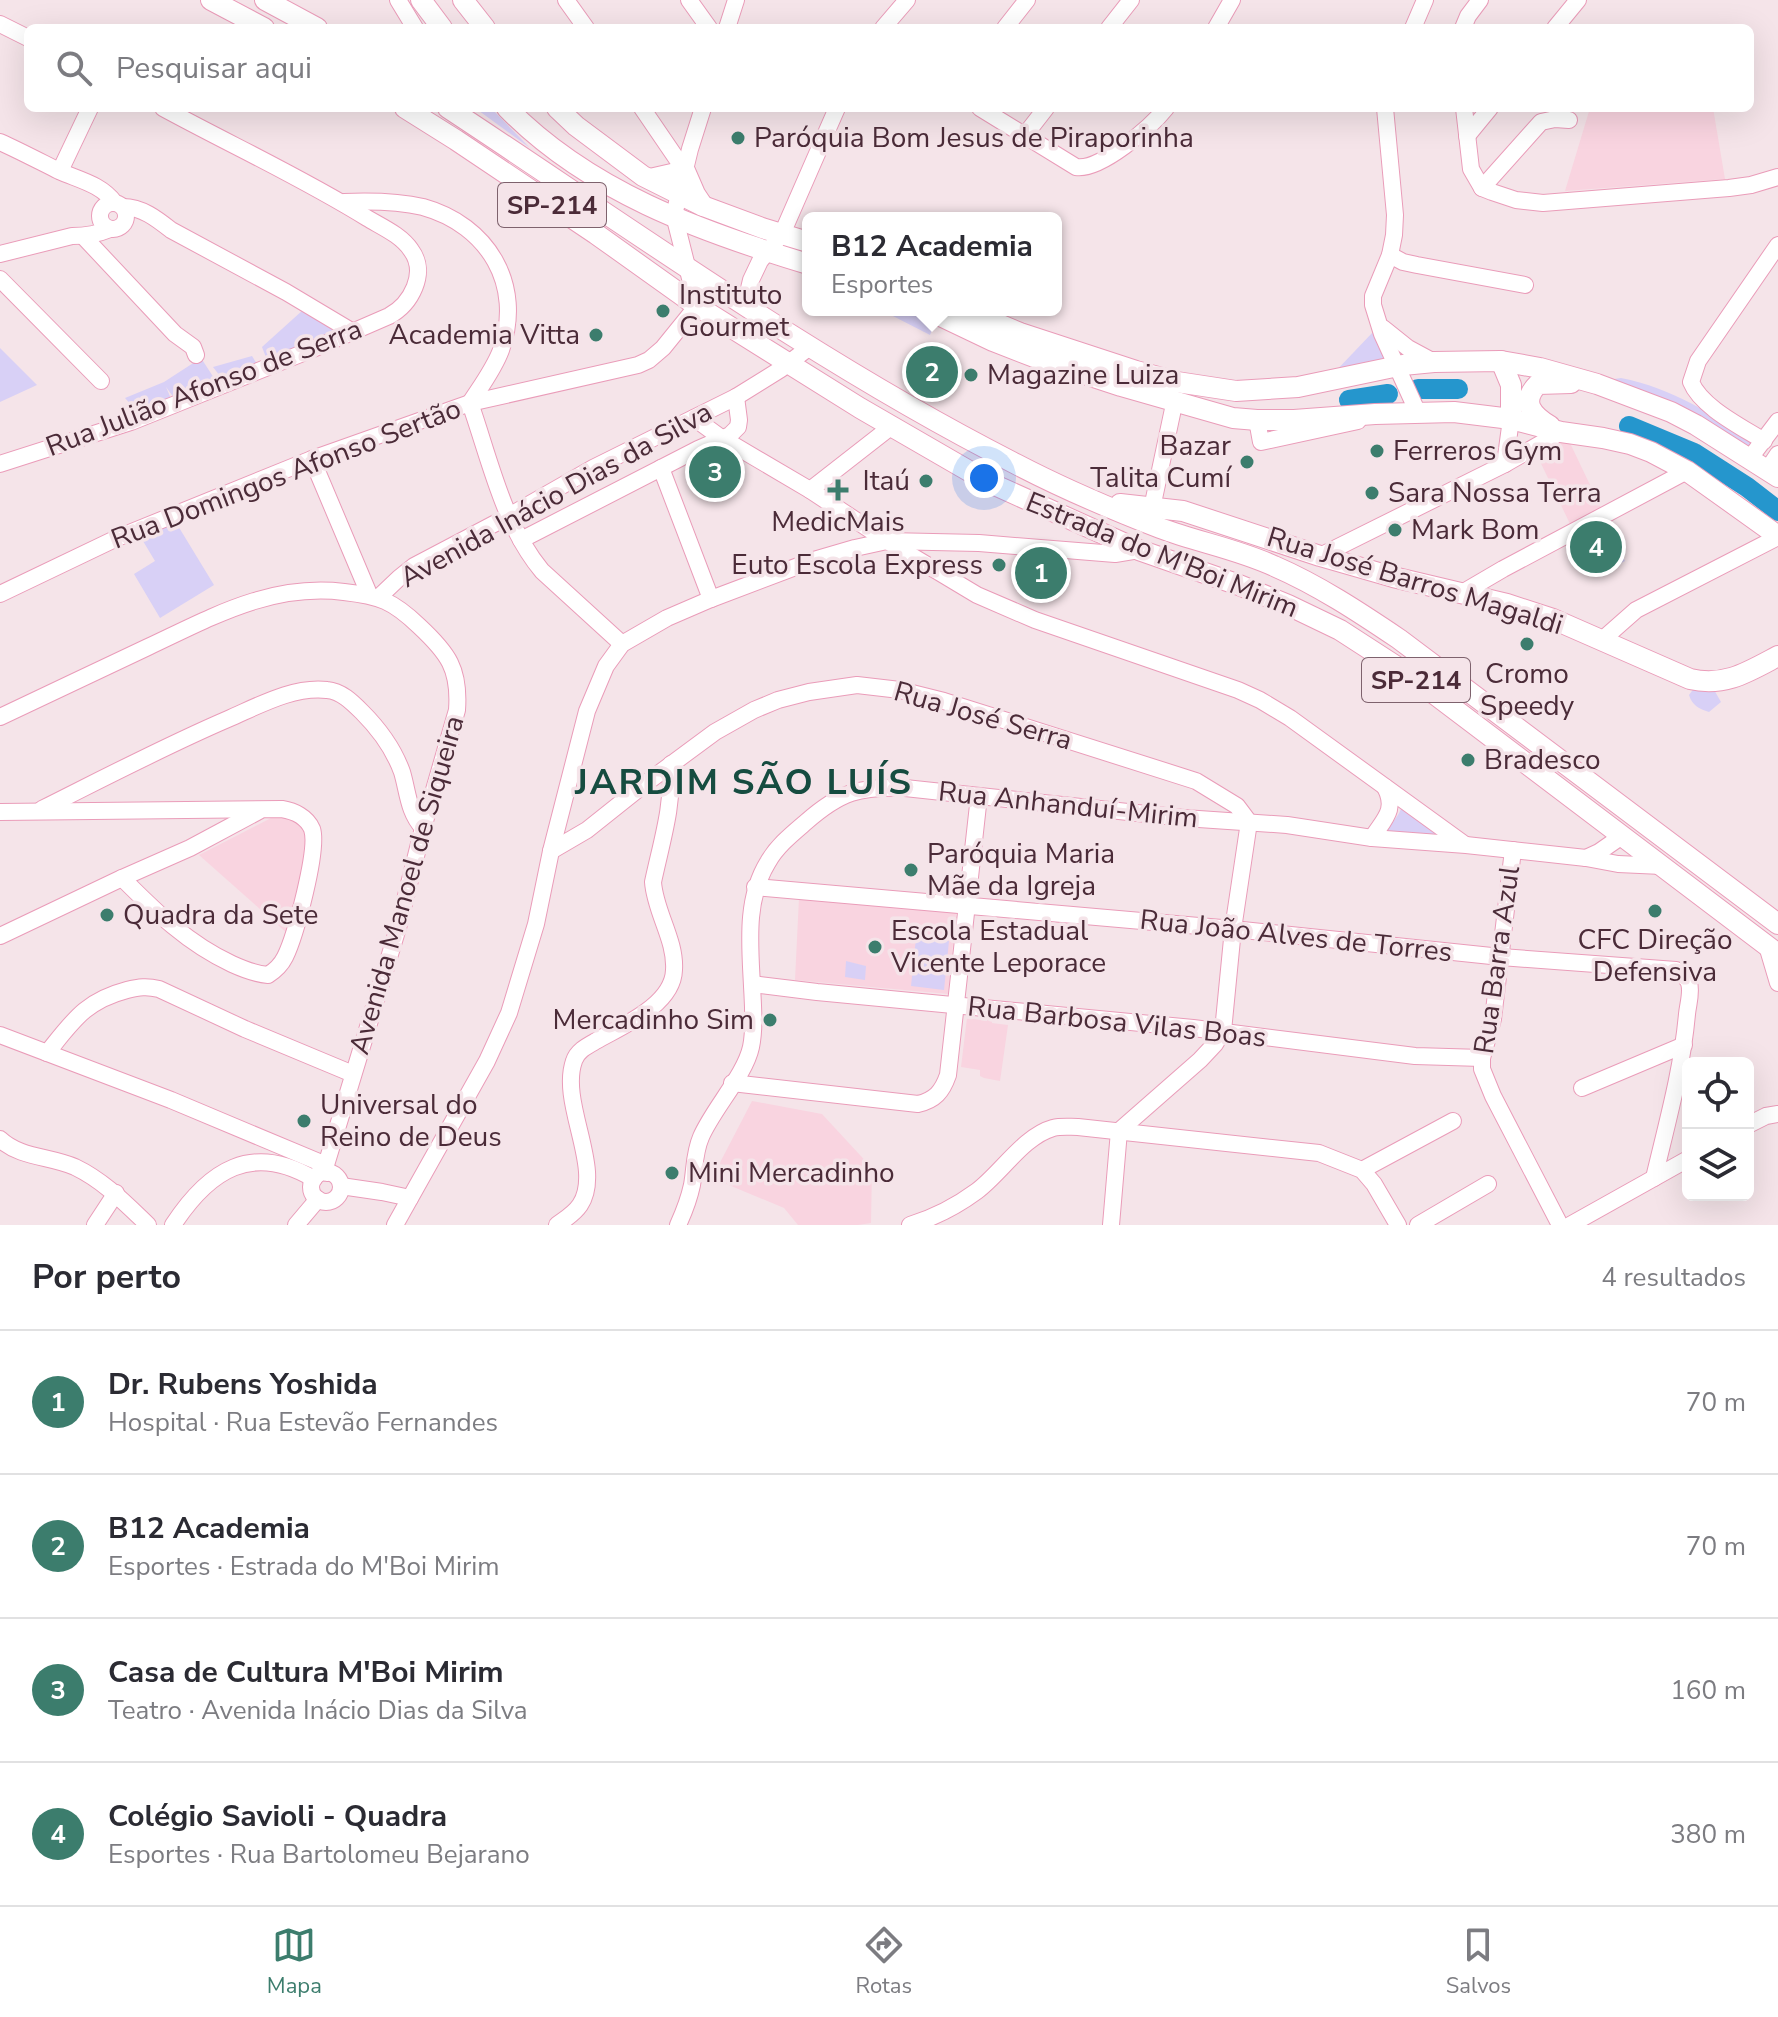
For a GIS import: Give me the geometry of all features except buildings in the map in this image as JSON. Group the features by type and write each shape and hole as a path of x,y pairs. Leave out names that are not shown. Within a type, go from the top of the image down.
{"main road":[{"path":"211,0 256,24"},
{"path":"265,0 310,24"},
{"path":"421,0 439,24"},
{"path":"463,0 482,24"},
{"name":"Estrada do M'Boi Mirim","path":"411,112 596,234 697,306 892,426 1001,488 1139,550 1239,585 1340,630 1408,674 1772,950"},
{"name":"Estrada do M'Boi Mirim","path":"454,112 686,268 928,417 1016,464 1100,503 1162,528 1248,555 1354,609 1436,666 1778,924"},
{"path":"511,112 580,169 639,201 690,225 802,262"},
{"path":"562,112 596,142 646,178 703,206 802,240"},
{"path":"646,178 685,171 703,206"},
{"path":"941,316 1042,360 1233,418 1294,420 1454,412 1511,419 1561,432 1630,444 1687,471 1778,536"},
{"path":"979,316 1020,333 1163,379 1236,391 1298,387 1396,366 1434,362 1501,361 1540,368 1597,384 1671,412 1769,465"},
{"path":"1501,361 1511,385 1511,419"},
{"path":"1561,432 1536,418 1532,411 1530,393 1536,385 1597,384"},
{"name":"Rua José Barros Magaldi","path":"1100,503 1183,511 1393,577 1507,604 1553,619 1690,679 1717,682 1778,656"},
{"path":"1139,550 1183,511"},
{"path":"1622,836 1636,829 1665,839"}],"street":[{"path":"398,0 413,24"},
{"path":"566,0 583,24"},
{"path":"689,0 706,24"},
{"path":"728,24 736,0"},
{"path":"886,24 907,0"},
{"path":"1008,24 1027,0"},
{"path":"1112,24 1131,0"},
{"path":"1218,24 1232,0"},
{"path":"1415,24 1425,0"},
{"path":"1465,24 1480,0"},
{"path":"1558,24 1578,0"},
{"path":"0,24 24,36"},
{"path":"60,171 88,112"},
{"path":"171,112 342,202 398,203 424,208 449,218 477,237 499,266 507,308 501,350 470,403 509,516 531,558 542,571 622,644"},
{"path":"467,112 476,126"},
{"path":"645,112 685,171"},
{"path":"697,306 674,215 702,112"},
{"path":"745,305 751,280 782,234 835,112"},
{"path":"987,112 1076,167 1087,167 1138,137 1163,112"},
{"path":"1025,135 1043,112"},
{"path":"1385,112 1394,235 1390,255 1373,296 1377,321 1418,413"},
{"path":"1464,112 1471,169 1482,188 1516,200 1543,203 1729,188 1778,177"},
{"path":"1467,136 1487,112"},
{"path":"1482,188 1541,122 1569,120"},
{"path":"0,142 90,182 106,192 126,216 108,220 78,236 0,254"},
{"path":"78,179 108,220"},
{"name":"Rua Julião Afonso de Serra","path":"0,464 131,422 400,310 411,298 415,287 419,270 417,259 399,237 342,202"},
{"path":"108,220 106,205 138,210 158,219 353,332"},
{"path":"108,220 164,224"},
{"path":"78,236 175,334 193,347 196,355"},
{"path":"1769,465 1764,441 1713,408 1691,382 1698,361 1778,245"},
{"path":"1390,255 1403,262 1433,269 1525,285"},
{"path":"0,279 101,381"},
{"name":"Rua Domingos Afonso Sertão","path":"0,594 117,538 312,459 470,403 638,365 663,348 697,306"},
{"path":"1377,321 1397,341 1434,362"},
{"name":"Avenida Inácio Dias da Silva","path":"374,596 414,566 593,468 736,397 811,346"},
{"name":"Avenida Inácio Dias da Silva","path":"521,540 720,437 730,435 738,427 736,397"},
{"path":"1152,508 1177,402"},
{"path":"694,418 977,595 1035,620 1260,700 1290,718 1466,845"},
{"path":"1505,464 1511,419"},
{"path":"1764,441 1778,421"},
{"path":"810,490 892,426"},
{"path":"1320,556 1505,464 1561,432"},
{"path":"312,459 374,596"},
{"path":"661,468 711,599"},
{"path":"1462,593 1687,471"},
{"path":"1602,640 1636,610 1778,536"},
{"path":"395,1225 487,1061 509,1013 536,924 551,851 587,711 606,666 622,644 667,618 711,599 814,560 887,541 979,543 1115,554 1139,550"},
{"path":"935,542 936,561 943,575"},
{"path":"0,717 218,615 265,597 309,590 374,596"},
{"name":"Avenida Manoel de Siqueira","path":"322,1172 398,928 423,828 450,740 459,691 455,672 446,655 411,618 374,596"},
{"name":"Rua José Serra","path":"551,851 587,830 715,732 754,710 778,700 833,687 857,685 900,690 944,701 1196,781 1237,806 1249,822"},
{"path":"39,810 182,739 274,699 294,693 328,690 348,699 381,733 402,772 414,817 423,828"},
{"path":"557,1225 579,1207 587,1180 572,1096 574,1060 585,1047 658,1002 673,980 671,947 653,892 669,813 671,764"},
{"name":"Rua Anhanduí-Mirim","path":"678,1225 687,1205 699,1141 751,1047 754,1013 749,942 755,887 768,860 787,839 816,813 847,794 880,787 1184,818 1287,825 1372,838 1662,866"},
{"path":"1372,838 1390,809 1385,787"},
{"path":"732,1083 918,1104 928,1102 944,1088 957,1006 965,905 979,796"},
{"path":"0,812 282,809 299,814 307,821 314,838 305,893 285,957 279,967 268,975 244,969 210,953 172,926 122,878"},
{"path":"0,936 190,848 260,810"},
{"path":"1111,1225 1119,1131 1200,1060 1223,1031 1233,929 1249,822"},
{"path":"1586,858 1622,836"},
{"name":"Rua Barra Azul","path":"1482,1064 1493,1019 1513,850"},
{"name":"Rua João Alves de Torres","path":"755,887 1233,929 1501,957 1676,970 1689,982 1690,991 1684,1045"},
{"path":"1772,950 1778,983"},
{"name":"Rua Barbosa Vilas Boas","path":"752,984 1223,1031 1482,1064"},
{"path":"47,1053 78,1016 94,1003 114,993 149,986 353,1074"},
{"path":"0,1035 171,1100 338,1179 341,1186 339,1194 326,1202 318,1199 313,1192 322,1172"},
{"path":"1582,1088 1684,1045"},
{"path":"1654,1178 1684,1045"},
{"path":"1482,1064 1493,1096 1560,1225"},
{"path":"1754,1122 1778,1114"},
{"path":"1362,1170 1453,1121"},
{"path":"910,1225 976,1192 1039,1134 1050,1129 1078,1127 1303,1150 1332,1157 1362,1170 1398,1225"},
{"path":"0,1139 13,1149 71,1165 93,1176 116,1193 148,1225"},
{"path":"173,1225 199,1191 236,1166 267,1161 322,1172"},
{"path":"1570,1225 1682,1162"},
{"path":"1418,1225 1488,1184"},
{"path":"341,1186 410,1198"},
{"path":"95,1225 116,1193"},
{"path":"296,1225 318,1199"}],"shaded area":[{"path":"480,112 495,112 530,148"},
{"path":"1589,112 1714,112 1725,179 1565,191"},
{"path":"303,310 335,331 267,360 262,347"},
{"path":"893,316 919,316 935,323 930,335"},
{"path":"1374,331 1385,359 1332,375"},
{"path":"0,348 37,385 0,402"},
{"path":"252,356 257,364 223,380 213,367"},
{"path":"201,358 214,378 177,402 166,387 172,401 140,415 125,398 164,382"},
{"path":"1621,378 1658,388 1692,404 1757,445 1753,448 1689,412 1608,380"},
{"path":"1560,442 1570,443 1602,510 1571,526 1535,451"},
{"path":"172,516 214,585 160,618 134,574 155,561 140,536"},
{"path":"1602,528 1616,556 1621,554 1625,561 1595,577 1577,541"},
{"path":"1697,684 1713,688 1721,702 1709,712 1696,706 1690,698"},
{"path":"1394,797 1447,836 1385,833 1401,809"},
{"path":"284,814 310,830 288,934 199,855"},
{"name":"Escola Estadual Vicente Leporace","path":"799,898 956,913 948,994 795,980"},
{"path":"916,938 949,941 944,990 911,986"},
{"path":"846,961 866,966 865,980 845,977"},
{"path":"988,1017 992,1017 992,1023 1008,1025 1000,1081 980,1076 980,1070 961,1067 967,1018 987,1021"},
{"path":"752,1101 822,1114 872,1168 871,1223 798,1225 784,1208 712,1178"}],"waterway":[{"path":"1418,389 1458,389"},
{"path":"1349,400 1388,394"},
{"path":"1629,426 1694,453 1778,511"}],"place":[{"name":"Paróquia Bom Jesus de Piraporinha","path":"738,138"},
{"name":"Instituto Gourmet","path":"663,311"},
{"name":"Academia Vitta","path":"596,335"},
{"name":"B12 Academia","path":"932,372"},
{"name":"Magazine Luiza","path":"971,375"},
{"name":"Ferreros Gym","path":"1377,451"},
{"name":"Bazar Talita Cumí","path":"1247,462"},
{"name":"Casa de Cultura M'Boi Mirim","path":"715,472"},
{"name":"Itaú","path":"926,481"},
{"name":"MedicMais","path":"838,490"},
{"name":"Sara Nossa Terra","path":"1372,493"},
{"name":"Mark Bom","path":"1395,530"},
{"name":"Colégio Savioli - Quadra","path":"1596,547"},
{"name":"Euto Escola Express","path":"999,565"},
{"name":"Dr. Rubens Yoshida","path":"1041,573"},
{"name":"Cromo Speedy","path":"1527,644"},
{"name":"Bradesco","path":"1468,760"},
{"name":"Paróquia Maria Mãe da Igreja","path":"911,870"},
{"name":"CFC Direção Defensiva","path":"1655,911"},
{"name":"Quadra da Sete","path":"107,915"},
{"name":"Escola Estadual Vicente Leporace","path":"875,947"},
{"name":"Mercadinho Sim","path":"770,1020"},
{"name":"Universal do Reino de Deus","path":"304,1121"},
{"name":"Mini Mercadinho","path":"672,1173"}],"district":[{"name":"JARDIM SÃO LUÍS","path":"744,782"}]}
